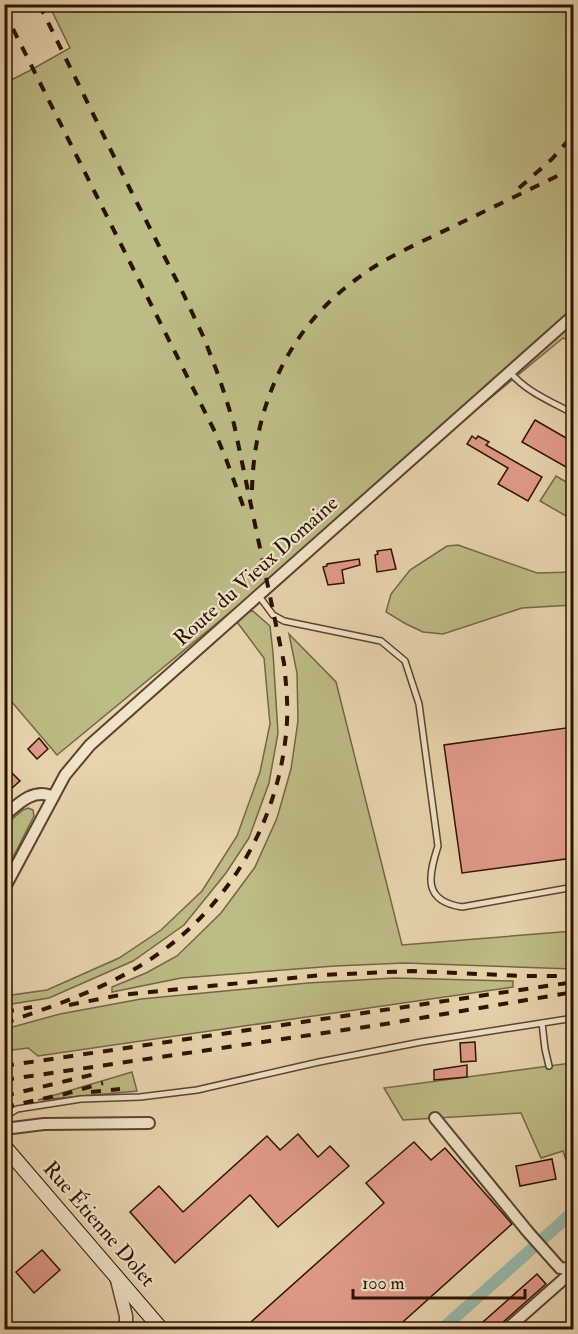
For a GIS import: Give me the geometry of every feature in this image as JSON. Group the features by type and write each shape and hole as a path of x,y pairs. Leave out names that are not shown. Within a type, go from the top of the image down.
{"main road":[{"name":"Rue Étienne Dolet","path":"4,1146 162,1329"}],"street":[{"name":"Route du Vieux Domaine","path":"4,889 65,775 90,745 573,315"},
{"path":"4,816 22,800 37,794 54,797"},
{"path":"435,1118 560,1268 573,1269"},
{"path":"4,1129 44,1124 149,1123"},
{"path":"506,1329 573,1269"},
{"path":"116,1276 126,1316 126,1329"}],"lane":[{"path":"510,372 535,392 573,414"},
{"path":"258,594 273,615 284,621 381,641 405,661 419,704 438,846 431,869 430,883 437,898 450,905 462,907 573,887"},
{"path":"4,1119 17,1109 81,1100 140,1097 196,1090 387,1049 573,1018"},
{"path":"542,1023 549,1066"}],"shaded area":[{"path":"49,5 573,5 573,342 563,338 57,755 5,694 5,83 70,48"},
{"path":"556,476 573,486 573,520 540,501"},
{"path":"458,545 537,573 573,572 573,605 522,608 443,634 423,632 386,612 391,594 410,570 447,546"},
{"path":"253,611 270,626 278,733 269,783 249,838 226,873 184,925 133,961 49,998 5,1005 5,996 47,990 119,958 161,930 202,891 237,836 260,772 270,724 264,658 237,622 247,612"},
{"path":"289,634 336,682 402,945 573,931 573,969 405,963 335,966 181,978 112,992 112,987 146,973 177,956 221,913 255,867 277,818 291,769 298,721 297,673"},
{"path":"28,808 33,810 34,816 5,873 5,825"},
{"path":"395,978 513,981 513,987 38,1056 28,1048 5,1051 5,1029 60,1014 141,999 308,983"},
{"path":"571,1063 574,1078 573,1182 563,1151 541,1158 521,1113 403,1120 384,1088"},
{"path":"132,1072 137,1091 38,1100"}],"building":[{"path":"535,420 573,442 573,471 522,442"},
{"path":"472,436 476,439 478,436 489,442 486,445 542,477 528,501 498,484 508,468 467,444"},
{"path":"391,549 396,569 377,572 375,555 378,554 377,551"},
{"path":"359,559 360,565 342,570 344,583 328,585 323,567 327,564"},
{"path":"573,727 573,858 462,873 444,745"},
{"path":"39,738 48,749 37,759 28,749"},
{"path":"4,765 20,781 4,795"},
{"path":"475,1042 476,1061 461,1062 460,1043"},
{"path":"467,1065 467,1077 434,1080 434,1070"},
{"path":"298,1134 318,1157 330,1146 349,1166 278,1227 250,1195 175,1263 130,1212 159,1186 183,1212 267,1136 280,1150"},
{"path":"414,1142 431,1160 445,1148 512,1224 395,1329 243,1329 384,1203 366,1183"},
{"path":"552,1159 556,1179 520,1186 516,1166"},
{"path":"42,1250 60,1270 34,1293 16,1272"},
{"path":"537,1274 546,1284 501,1324 499,1329 475,1329"}],"waterway":[{"path":"441,1330 574,1211"}],"railway":[{"path":"4,1023 75,997 127,973 173,943 200,918 224,891 244,861 261,828 274,794 283,759 287,722 284,663 234,424 219,377 182,291 39,4"},
{"path":"4,11 215,432 245,511"},
{"path":"519,188 552,159 574,134"},
{"path":"252,490 254,459 268,399 294,345 312,320 333,298 369,270 393,256 574,168"},
{"path":"69,1005 120,995 322,975 412,971 570,976"},
{"path":"4,1066 574,982"},
{"path":"4,1080 385,1024 574,992"},
{"path":"4,1012 32,1007"},
{"path":"4,1096 95,1074"},
{"path":"4,1107 103,1083"},
{"path":"91,1092 120,1089"}]}
